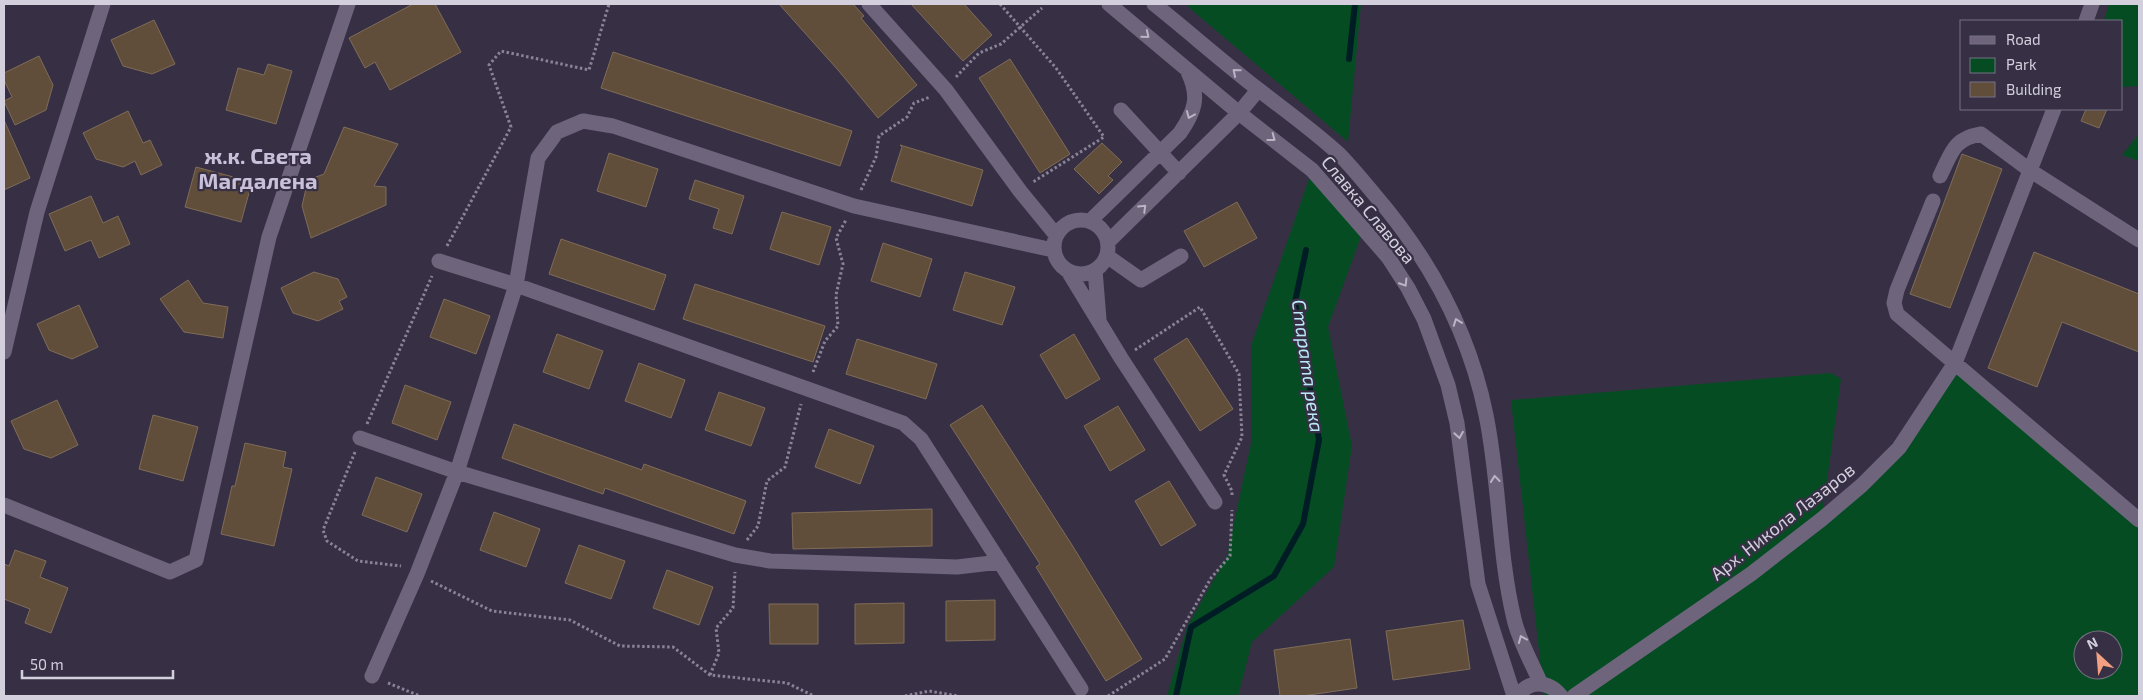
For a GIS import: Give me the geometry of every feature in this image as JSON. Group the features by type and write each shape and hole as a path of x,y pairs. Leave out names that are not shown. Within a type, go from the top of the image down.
{"street":[{"path":"4,352 37,212 103,4"},
{"path":"4,505 170,572 196,560 269,237 348,4"},
{"path":"869,4 946,90 1020,191 1055,243 1060,264 1068,271 1099,323 1215,502"},
{"name":"Славка Славова","path":"1109,4 1239,113 1312,170 1350,211 1388,257 1408,288 1424,319 1448,386 1457,423 1478,584 1514,696"},
{"name":"Славка Славова","path":"1154,4 1258,90 1306,126 1340,156 1369,188 1412,242 1452,310 1486,415 1500,534 1514,621 1541,684"},
{"path":"2086,20 2092,4"},
{"path":"1090,221 1180,133 1189,119 1195,102 1195,86 1186,69"},
{"path":"1068,271 1076,274 1086,274 1102,264 1107,249 1239,113 1258,90"},
{"path":"1121,110 1179,174"},
{"name":"Арх. Никола Лазаров","path":"1574,696 1752,574 1855,491 1899,448 1955,363 2054,110"},
{"path":"372,676 417,574 457,472 516,285 538,158 557,132 583,121 613,126 854,206 980,235 1055,243"},
{"path":"1940,176 1956,144 1967,137 1981,134 2031,171 2139,240"},
{"path":"1933,201 1897,290 1894,303 1897,314 2139,520"},
{"path":"1055,243 1060,228 1074,220 1090,221 1104,233 1107,249 1141,280 1181,256"},
{"path":"439,261 516,285 903,423 921,439 1081,688"},
{"path":"1095,270 1099,323"},
{"path":"360,438 457,472 735,555 770,561 957,566 1000,562"},
{"path":"1518,696 1525,688 1532,684 1541,684 1556,690 1560,696"}],"path":[{"path":"609,4 589,70 501,51 489,65 511,127 439,261 360,438 323,530 327,541 358,562 397,565 492,611 570,620 620,646 672,647 710,675 787,683 814,696"},
{"path":"1000,4 1056,68 1104,137 1020,191"},
{"path":"946,90 962,69 979,53 1001,44 1042,8"},
{"path":"905,696 929,691 958,696"}],"green space":[{"path":"1186,4 1361,4 1348,142 1193,11"},
{"path":"2109,4 2139,4 2139,86 2123,87 2123,20 2104,20"},
{"path":"2139,134 2139,161 2122,155"},
{"path":"1312,170 1364,228 1328,327 1352,446 1334,567 1252,642 1238,696 1167,696 1187,627 1227,556 1251,443 1251,346"},
{"path":"1955,363 2139,520 2139,696 1544,696 1511,400 1831,373 1841,379 1822,518 1862,485"}],"building":[{"path":"413,4 435,4 461,52 390,90 375,62 365,68 349,38"},
{"path":"779,4 853,4 864,16 861,18 917,85 878,118"},
{"path":"911,4 964,4 992,35 963,61"},
{"path":"154,20 175,64 152,74 123,66 111,40"},
{"path":"613,52 852,131 840,166 601,88"},
{"path":"39,56 53,85 46,110 15,125 4,101 12,97 4,80 4,73"},
{"path":"1010,59 1070,154 1040,173 979,78"},
{"path":"268,64 292,71 276,124 226,110 238,68 264,75"},
{"path":"2086,110 2107,110 2099,128 2081,121"},
{"path":"128,111 143,143 150,140 162,165 141,175 135,161 123,167 96,159 83,133"},
{"path":"4,120 30,178 4,190"},
{"path":"344,127 398,144 374,186 386,187 386,205 311,238 302,206 308,180 324,174"},
{"path":"1102,143 1122,162 1108,176 1113,180 1099,194 1074,169"},
{"path":"900,145 983,170 972,206 891,181 902,147"},
{"path":"609,153 658,169 646,207 597,191"},
{"path":"1962,154 2002,169 1950,308 1910,294"},
{"path":"196,167 252,182 241,222 185,207"},
{"path":"695,180 744,196 732,234 713,228 719,209 689,199"},
{"path":"91,196 103,223 118,216 130,244 99,258 91,240 65,251 49,214"},
{"path":"1237,202 1257,238 1204,267 1184,231"},
{"path":"782,212 831,227 819,265 770,249"},
{"path":"561,239 666,275 654,310 549,274"},
{"path":"883,243 932,259 920,297 871,281"},
{"path":"2034,252 2139,294 2139,352 2062,322 2037,387 1988,368"},
{"path":"314,272 338,279 347,297 339,301 343,309 318,321 293,313 281,288"},
{"path":"965,272 1015,287 1002,325 953,310"},
{"path":"188,280 203,303 228,307 223,338 184,332 160,299"},
{"path":"695,284 825,326 813,362 683,319"},
{"path":"444,299 490,316 476,354 430,337"},
{"path":"79,305 98,347 72,359 49,350 37,324"},
{"path":"557,334 603,351 589,389 543,372"},
{"path":"1074,334 1100,379 1066,399 1040,355"},
{"path":"1187,338 1233,409 1200,431 1154,359"},
{"path":"857,339 937,364 926,399 846,374"},
{"path":"639,363 685,380 671,418 625,401"},
{"path":"405,385 451,402 437,440 392,423"},
{"path":"719,392 765,408 751,446 705,430"},
{"path":"57,400 78,445 51,458 24,449 11,421"},
{"path":"982,405 1072,545 1142,659 1106,681 1036,567 1040,564 950,425"},
{"path":"1118,406 1145,450 1110,471 1084,426"},
{"path":"153,415 198,427 183,481 139,469"},
{"path":"514,424 642,470 644,464 746,501 734,534 605,488 603,494 502,458"},
{"path":"829,429 874,446 860,484 815,467"},
{"path":"245,443 286,452 283,467 292,469 274,546 221,534 232,486 235,486"},
{"path":"376,477 422,494 407,532 362,515"},
{"path":"1169,481 1196,525 1161,546 1135,501"},
{"path":"932,509 932,546 793,549 792,513"},
{"path":"494,512 540,529 526,567 480,550"},
{"path":"579,545 625,561 611,599 565,583"},
{"path":"15,550 46,561 40,577 68,588 51,633 25,623 30,609 4,599 4,564 9,566"},
{"path":"667,570 713,587 699,625 653,608"},
{"path":"995,600 995,640 946,641 946,601"},
{"path":"904,603 904,643 855,644 855,604"},
{"path":"769,604 818,604 818,644 770,644"},
{"path":"1463,620 1470,669 1393,680 1386,631"},
{"path":"1350,639 1357,688 1302,696 1280,696 1274,650"}],"waterway":[{"name":"Старата река","path":"1349,59 1355,4"},
{"name":"Старата река","path":"1176,696 1191,627 1274,576 1303,524 1319,440 1295,302 1306,250"}],"district":[{"name":"ж.к. Света Магдалена","path":"258,168"}]}
